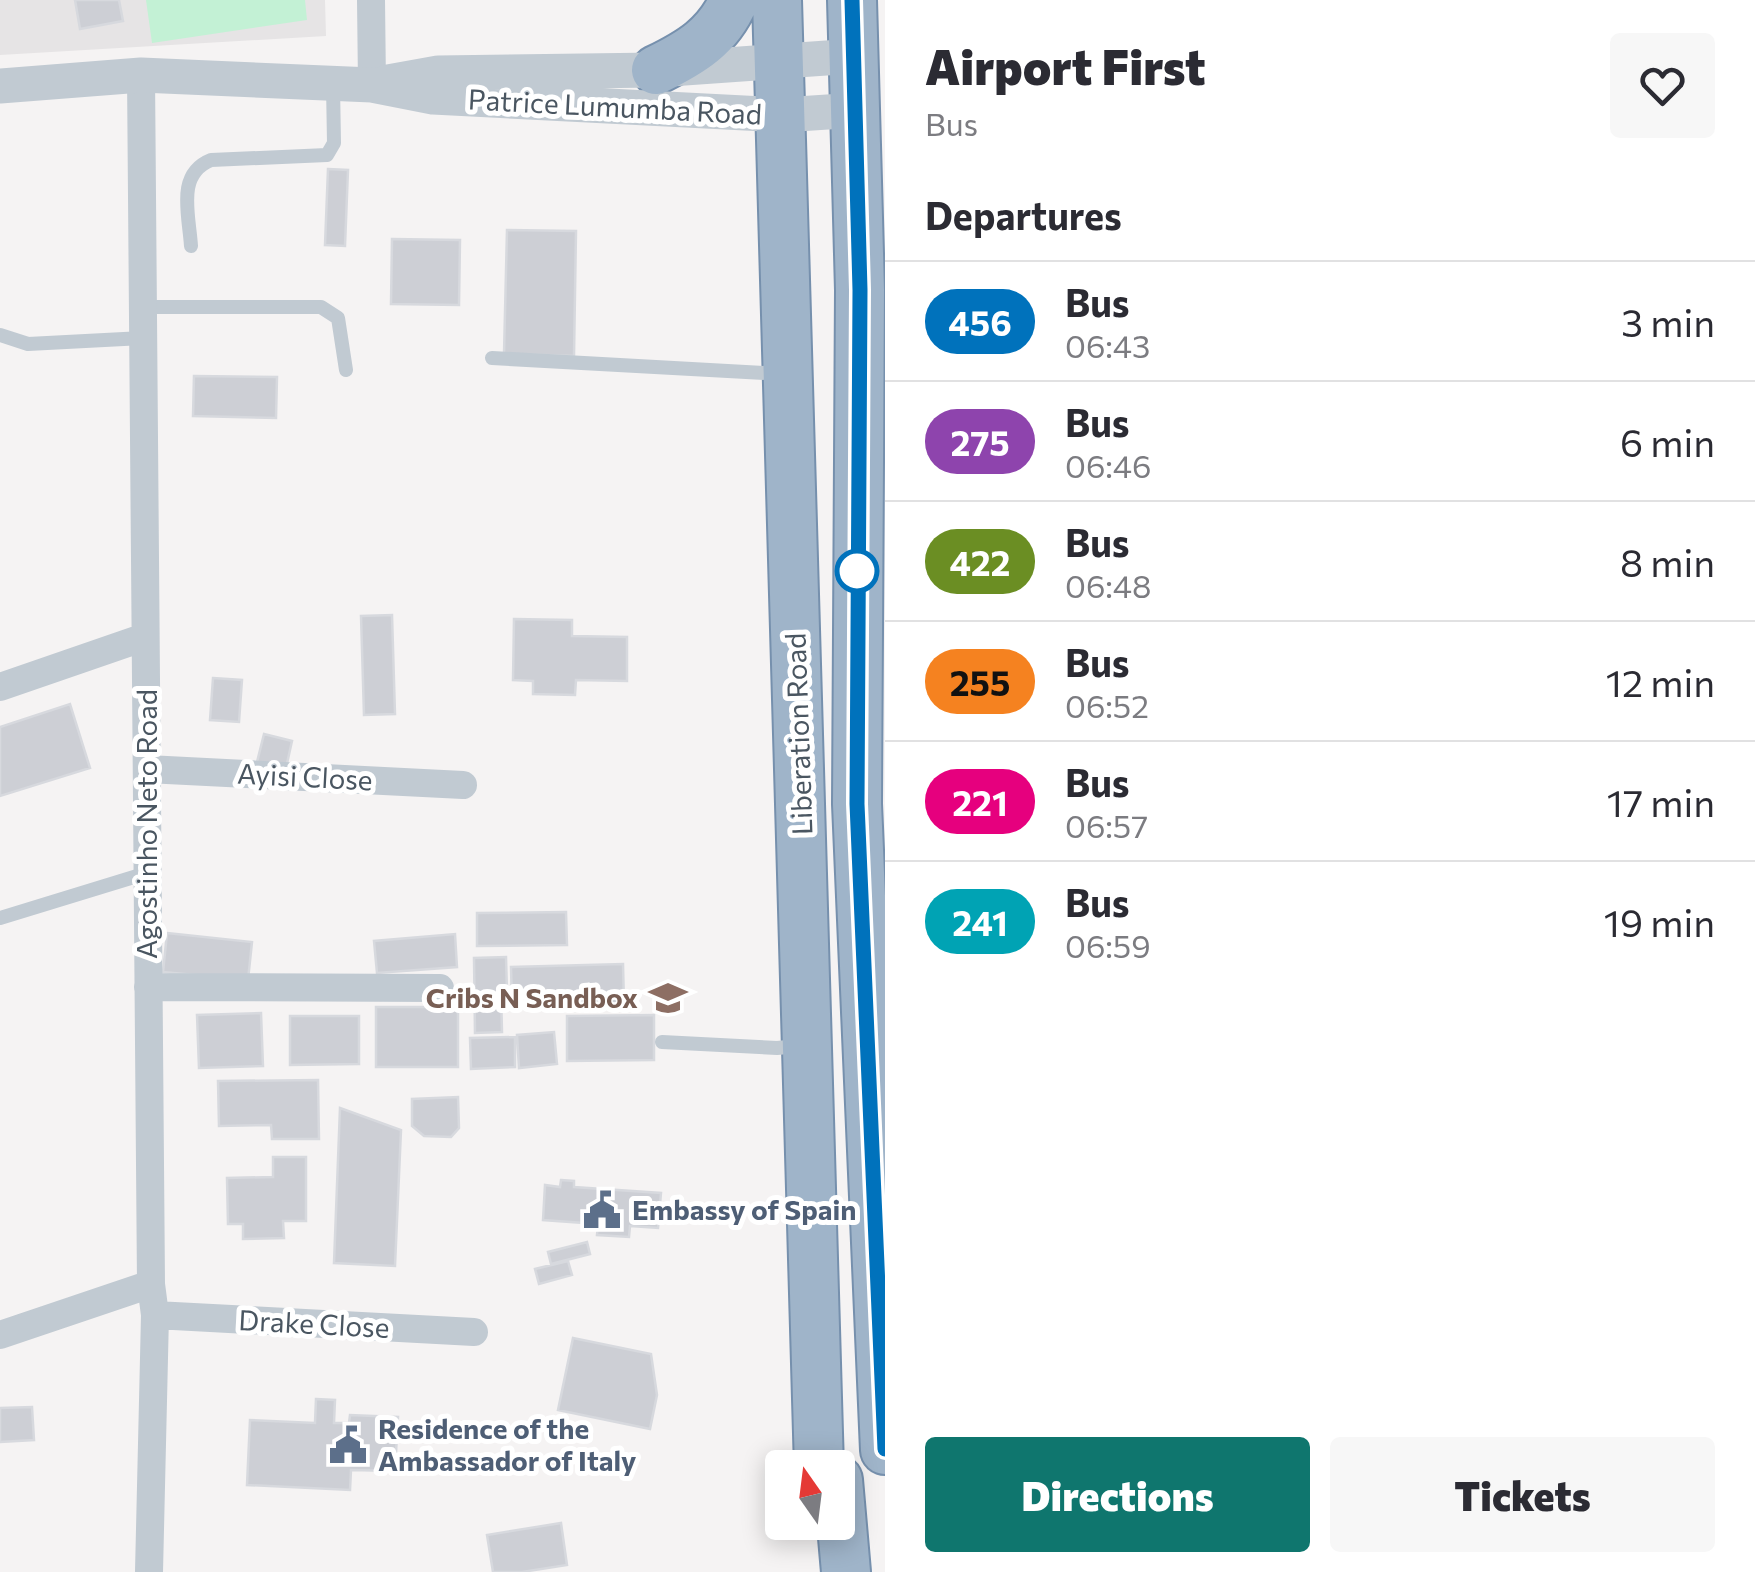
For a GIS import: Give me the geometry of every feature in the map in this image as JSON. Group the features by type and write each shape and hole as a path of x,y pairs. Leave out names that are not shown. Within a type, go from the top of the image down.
{"highway":[{"path":"656,70 710,38 726,19 734,0"},
{"name":"Liberation Road","path":"777,0 778,62 791,114 788,375 819,1450"},
{"name":"Liberation Road","path":"852,0 858,110 857,804 873,924 885,1450"},
{"path":"791,114 814,187 819,446 826,477 858,546"},
{"path":"818,1404 831,1450"},
{"path":"819,1540 819,1572"},
{"path":"843,1540 846,1572"}],"street":[{"path":"372,0 372,86"},
{"name":"Patrice Lumumba Road","path":"372,86 438,72 656,70 855,56"},
{"name":"Patrice Lumumba Road","path":"0,86 142,75 372,86 433,98 791,114 858,110"},
{"name":"Agostinho Neto Road","path":"142,75 150,1284 155,1315 150,1572"},
{"path":"0,686 145,637"},
{"name":"Ayisi Close","path":"147,769 462,784"},
{"path":"148,987 440,988"},
{"path":"0,1335 150,1284"},
{"name":"Drake Close","path":"155,1315 474,1332"}],"lane":[{"path":"191,246 187,183 198,165 211,160 327,155 334,143 334,84"},
{"path":"143,306 321,307 338,318 346,370"},
{"path":"0,335 28,344 144,338"},
{"path":"492,358 788,375"},
{"path":"0,918 147,873"},
{"path":"662,1042 777,1048 808,1044"}],"shaded area":[{"path":"0,0 325,0 326,36 0,55"}],"green space":[{"path":"146,0 305,0 307,20 152,43"}],"building":[{"path":"75,0 119,0 123,21 80,29"},
{"path":"328,169 348,170 345,246 325,245"},
{"path":"507,230 576,231 574,356 504,354"},
{"path":"392,239 460,240 459,305 391,304"},
{"path":"194,376 277,377 276,418 193,416"},
{"path":"392,615 395,714 364,715 361,616"},
{"path":"514,619 572,620 572,636 627,637 627,681 576,680 575,695 533,694 533,681 513,680"},
{"path":"213,678 242,680 239,722 210,720"},
{"path":"70,704 90,768 0,796 0,727"},
{"path":"264,734 292,741 286,768 257,762"},
{"path":"566,912 567,945 477,946 477,913"},
{"path":"167,933 252,942 248,980 163,972"},
{"path":"455,934 457,967 377,973 374,941"},
{"path":"506,957 507,992 501,992 502,1032 475,1033 474,958"},
{"path":"623,964 624,1004 512,1007 511,967"},
{"path":"376,1007 458,1007 458,1067 376,1067"},
{"path":"261,1013 263,1066 199,1068 197,1015"},
{"path":"654,1015 654,1060 567,1061 567,1016"},
{"path":"290,1016 359,1016 359,1064 290,1065"},
{"path":"554,1032 557,1064 519,1068 517,1035"},
{"path":"515,1037 515,1067 471,1069 470,1038"},
{"path":"318,1080 319,1139 272,1139 271,1125 219,1126 218,1081"},
{"path":"458,1097 459,1128 451,1137 424,1136 412,1126 412,1099"},
{"path":"340,1108 401,1130 395,1266 334,1263"},
{"path":"273,1157 306,1157 306,1221 283,1221 284,1238 243,1239 243,1224 228,1224 227,1178 273,1177"},
{"path":"561,1180 574,1181 574,1187 661,1193 658,1228 630,1226 629,1237 597,1235 598,1224 543,1220 545,1185 560,1187"},
{"path":"587,1242 590,1254 551,1264 548,1252"},
{"path":"568,1261 572,1275 539,1284 535,1269"},
{"path":"573,1338 651,1354 657,1395 650,1429 558,1410"},
{"path":"316,1399 335,1400 334,1423 349,1423 350,1415 398,1417 395,1471 351,1470 350,1490 247,1485 250,1420 315,1423"},
{"path":"32,1407 34,1440 0,1442 0,1408"},
{"path":"561,1523 567,1565 493,1572 487,1535"}],"bus line":[{"name":"456","path":"852,0 860,290 857,804 885,1449"}],"place":[{"name":"Cribs N Sandbox","path":"668,998"},
{"name":"Embassy of Spain","path":"602,1210"},
{"name":"Residence of the Ambassador of Italy","path":"348,1445"}]}
